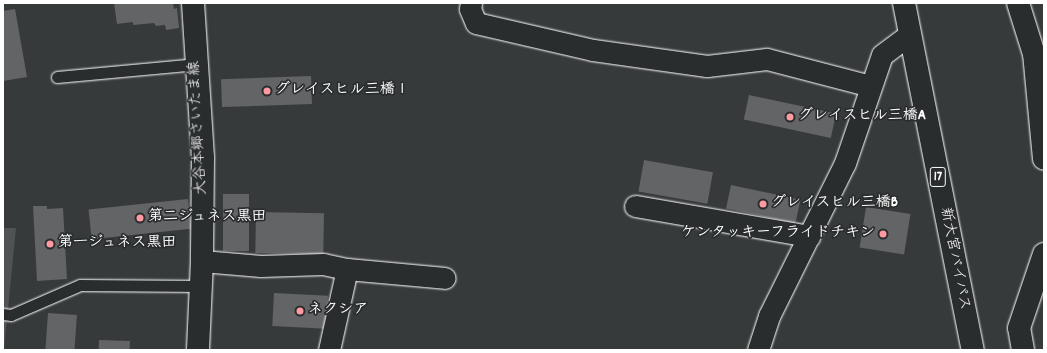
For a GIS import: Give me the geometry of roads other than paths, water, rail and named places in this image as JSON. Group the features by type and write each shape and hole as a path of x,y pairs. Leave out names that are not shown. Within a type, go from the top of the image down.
{"main road":[{"name":"大谷本郷さいたま線","path":"193,3 202,158 202,261 198,350"},
{"name":"新大宮バイパス","path":"904,3 909,35 973,350"},
{"path":"1018,3 1039,53 1044,85"},
{"path":"1039,53 1044,159"},
{"path":"1023,350 1019,328 1044,254"}],"street":[{"path":"471,3 470,9 476,23 592,50 707,66 767,59 871,86"},
{"path":"758,350 769,316 846,163 882,55 909,35"},
{"path":"635,206 809,236"},
{"path":"202,261 261,266 323,264 348,269 445,278"},
{"path":"329,350 348,269"}],"lane":[{"path":"57,78 197,64"},
{"path":"3,314 11,314 80,285 201,286"}],"place":[{"name":"グレイスヒル三橋Ⅰ","path":"267,91"},
{"name":"グレイスヒル三橋A","path":"790,117"},
{"name":"グレイスヒル三橋B","path":"763,204"},
{"name":"第二ジュネス黒田","path":"140,218"},
{"name":"ケンタッキーフライドチキン","path":"883,234"},
{"name":"第一ジュネス黒田","path":"50,244"},
{"name":"ネクシア","path":"300,311"}]}
